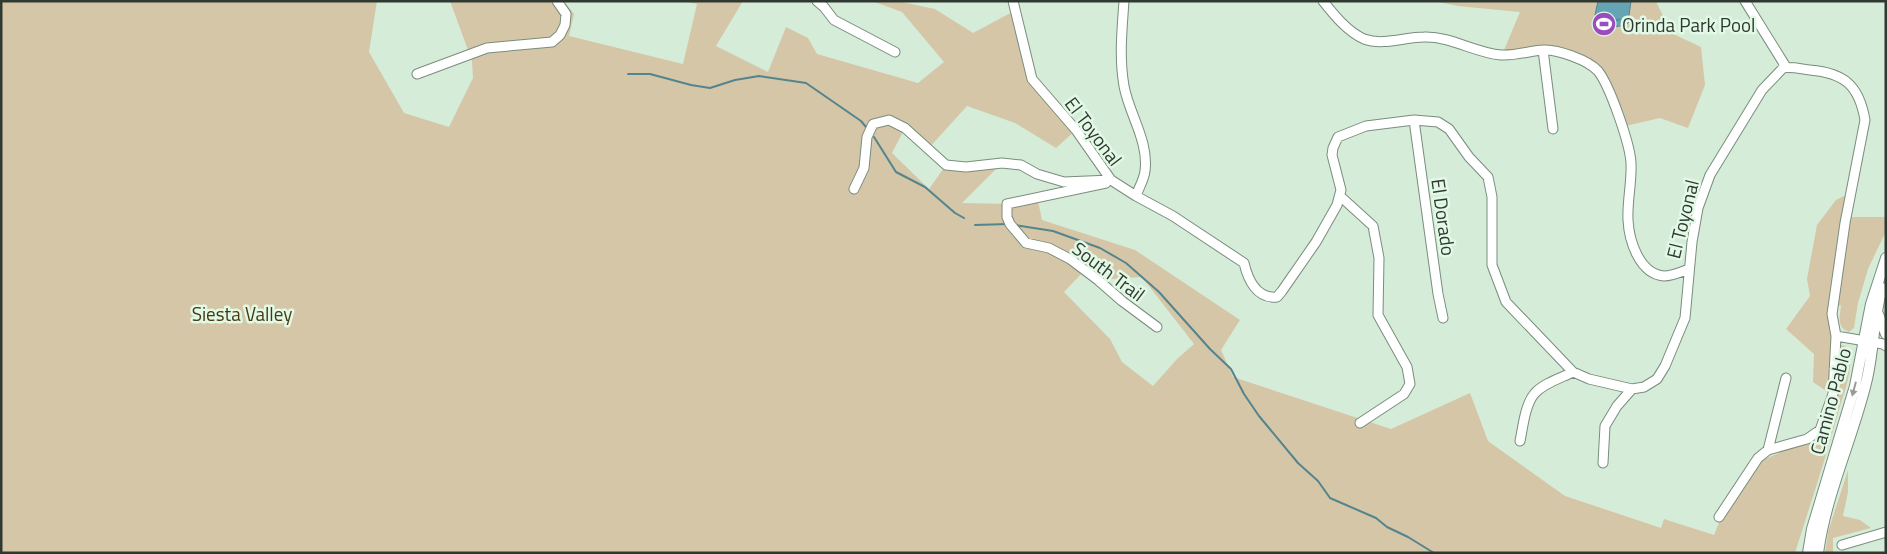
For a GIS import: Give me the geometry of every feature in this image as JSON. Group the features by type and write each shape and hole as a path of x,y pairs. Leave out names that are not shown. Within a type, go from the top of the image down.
{"main road":[{"name":"Camino Pablo","path":"1818,553 1828,501 1861,401 1869,342 1871,304 1886,258"},
{"name":"Camino Pablo","path":"1808,553 1812,529 1878,314 1880,295 1886,278"},
{"path":"1878,314 1886,334"}],"street":[{"path":"417,74 487,48 552,42 565,25 566,14 557,1"},
{"path":"816,1 824,6 834,20 895,52"},
{"name":"El Toyonal","path":"1013,1 1032,78 1076,130 1111,180 1136,196 1143,180 1146,164 1142,139 1124,88 1121,60 1124,1"},
{"name":"El Toyonal","path":"1323,1 1351,31 1367,40 1386,41 1424,37 1438,38 1502,55 1552,50 1589,65 1598,72 1608,90 1628,148 1631,174 1628,220 1636,253 1645,266 1662,276 1689,269 1698,208 1710,175 1762,90 1776,74 1786,67"},
{"path":"1719,517 1758,458 1768,450 1807,439 1820,430 1833,394 1836,336 1832,314 1845,223 1865,120 1863,108 1850,85 1839,76 1829,72 1786,67 1744,1"},
{"path":"1543,50 1553,129"},
{"path":"854,190 864,168 867,137 873,124 889,120 906,128 946,165 966,167 1002,163 1021,165 1037,174 1064,182 1111,180"},
{"path":"1136,196 1173,216 1244,263 1248,278 1256,289 1270,298 1277,297 1316,242 1337,205 1340,196 1340,182 1332,155 1338,137 1366,126 1414,120 1427,120 1444,125 1453,133 1469,157 1488,177 1492,197 1492,265 1506,302 1573,372 1589,379 1632,389 1652,384 1665,366 1685,318 1689,269"},
{"name":"El Dorado","path":"1414,120 1443,318"},
{"name":"South Trail","path":"1111,180 1102,185 1037,196 1007,204 1007,217 1010,224 1026,243 1049,248 1070,259 1157,327"},
{"path":"1340,196 1373,226 1379,258 1378,315 1407,367 1410,384 1404,394 1398,399 1360,423"},
{"path":"1836,336 1886,346"},
{"path":"1520,441 1530,403 1535,393 1542,387 1573,372"},
{"path":"1768,450 1786,378"},
{"path":"1603,463 1605,426 1617,406 1632,389"},
{"path":"1842,545 1886,532"}],"green space":[{"name":"Siesta Valley","path":"1,1 377,1 369,52 404,113 449,127 473,78 472,61 450,1 564,1 574,14 569,36 683,64 697,4 682,1 743,1 716,46 768,72 786,27 808,38 817,54 918,83 944,62 902,12 872,1 897,1 935,9 973,33 1016,10 1029,73 1076,130 1056,148 1015,123 967,106 928,149 905,128 892,153 929,189 946,165 1002,163 962,203 1007,204 1037,196 1042,220 1135,250 1240,320 1221,350 1233,377 1391,429 1470,393 1488,441 1565,496 1661,528 1664,519 1714,535 1721,518 1760,461 1824,434 1835,397 1813,382 1814,354 1786,329 1810,296 1807,279 1817,225 1836,200 1844,196 1850,198 1846,217 1886,217 1886,231 1868,269 1858,303 1854,328 1849,332 1842,327 1840,324 1841,305 1833,307 1838,353 1841,345 1847,348 1850,355 1850,369 1829,446 1795,553 1,553","holes":["1085,270 1098,280 1142,277 1194,344 1177,359 1153,386 1122,362 1110,339 1064,292"]},
{"path":"1433,1 1656,1 1671,33 1701,47 1705,85 1688,128 1660,118 1621,127 1598,72 1552,50 1502,55 1520,12 1458,6"},
{"path":"1848,470 1848,492 1843,516 1860,520 1871,528 1833,538 1833,553 1825,553 1828,532"}],"water":[{"name":"Orinda Park Pool","path":"1598,1 1631,1 1628,23 1613,27 1611,26 1612,21 1620,19 1599,21 1595,15"}],"waterway":[{"path":"628,74 650,74 710,88 735,80 759,76 806,83 861,121 866,127"},
{"path":"874,137 896,172 925,187 955,213 964,218"},
{"path":"975,225 1008,224"},
{"path":"1015,225 1053,231 1100,248 1126,263 1159,292 1210,349 1231,369 1244,394 1259,416 1298,463 1318,481 1330,498 1376,518 1387,527 1434,553"}],"place":[{"name":"Orinda Park Pool","path":"1604,24"}]}
